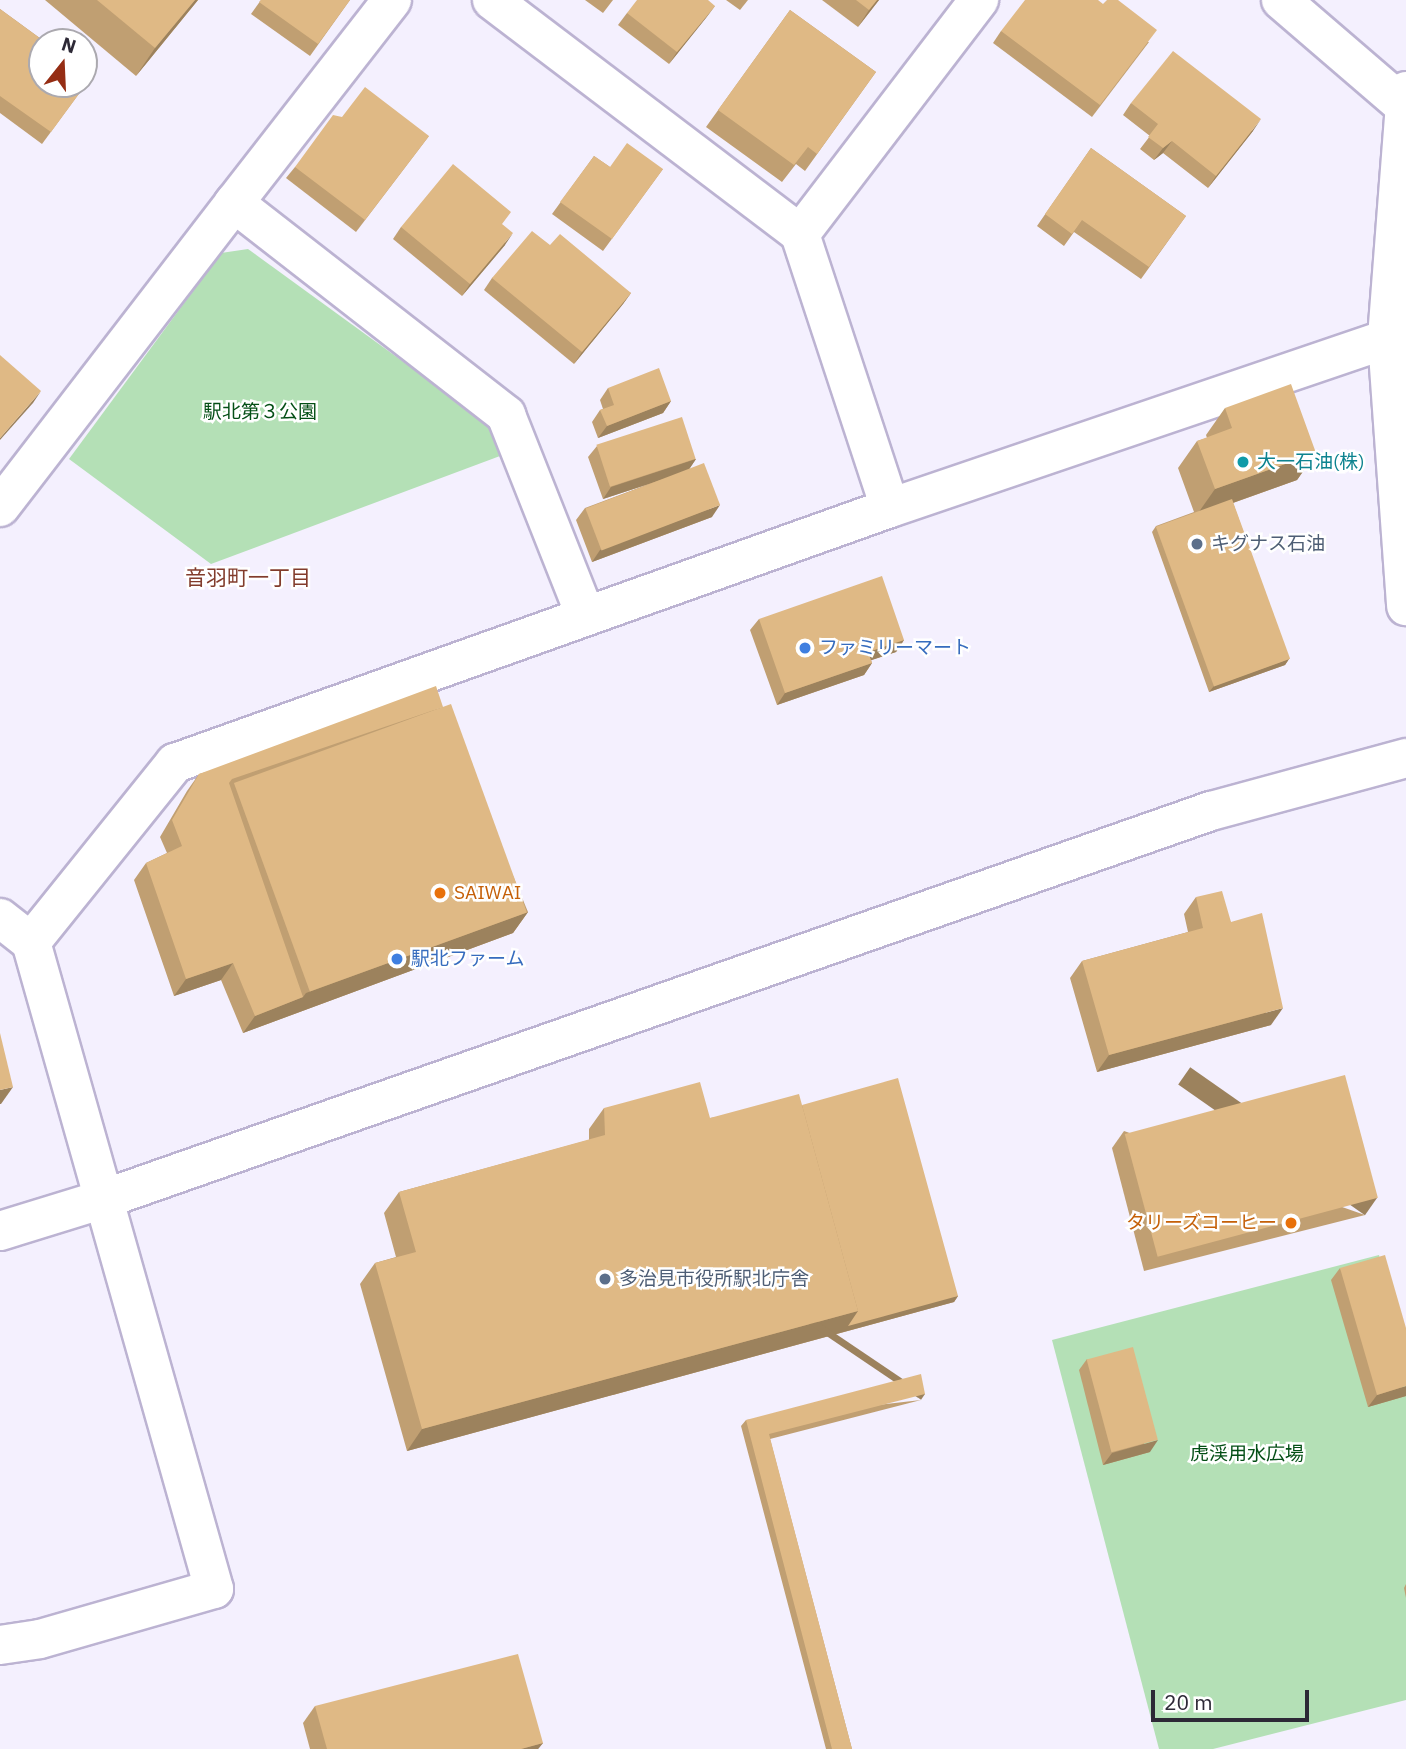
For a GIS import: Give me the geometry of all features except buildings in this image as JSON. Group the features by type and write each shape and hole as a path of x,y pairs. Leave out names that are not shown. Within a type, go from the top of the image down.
{"street":[{"path":"0,507 392,0"},
{"path":"492,0 800,234 890,508"},
{"path":"800,234 979,0"},
{"path":"1281,0 1405,98 1397,339 1406,606"},
{"path":"234,203 506,415 584,615"},
{"path":"31,942 175,763 890,508 1397,339"},
{"path":"0,1231 104,1199 1211,811 1406,758"},
{"path":"0,918 31,942 214,1589 40,1639 0,1645"}],"green space":[{"name":"駅北第３公園","path":"248,249 489,424 500,456 211,564 69,459 221,253"},
{"name":"虎渓用水広場","path":"1379,1255 1406,1357 1406,1700 1213,1749 1159,1749 1052,1340"}],"place":[{"name":"大一石油(株)","path":"1243,462"},
{"name":"キグナス石油","path":"1197,544"},
{"name":"ファミリーマート","path":"805,648"},
{"name":"SAIWAI","path":"440,893"},
{"name":"駅北ファーム","path":"397,959"},
{"name":"タリーズコーヒー","path":"1291,1223"},
{"name":"多治見市役所駅北庁舎","path":"605,1279"}],"district":[{"name":"音羽町一丁目","path":"248,577"}]}
